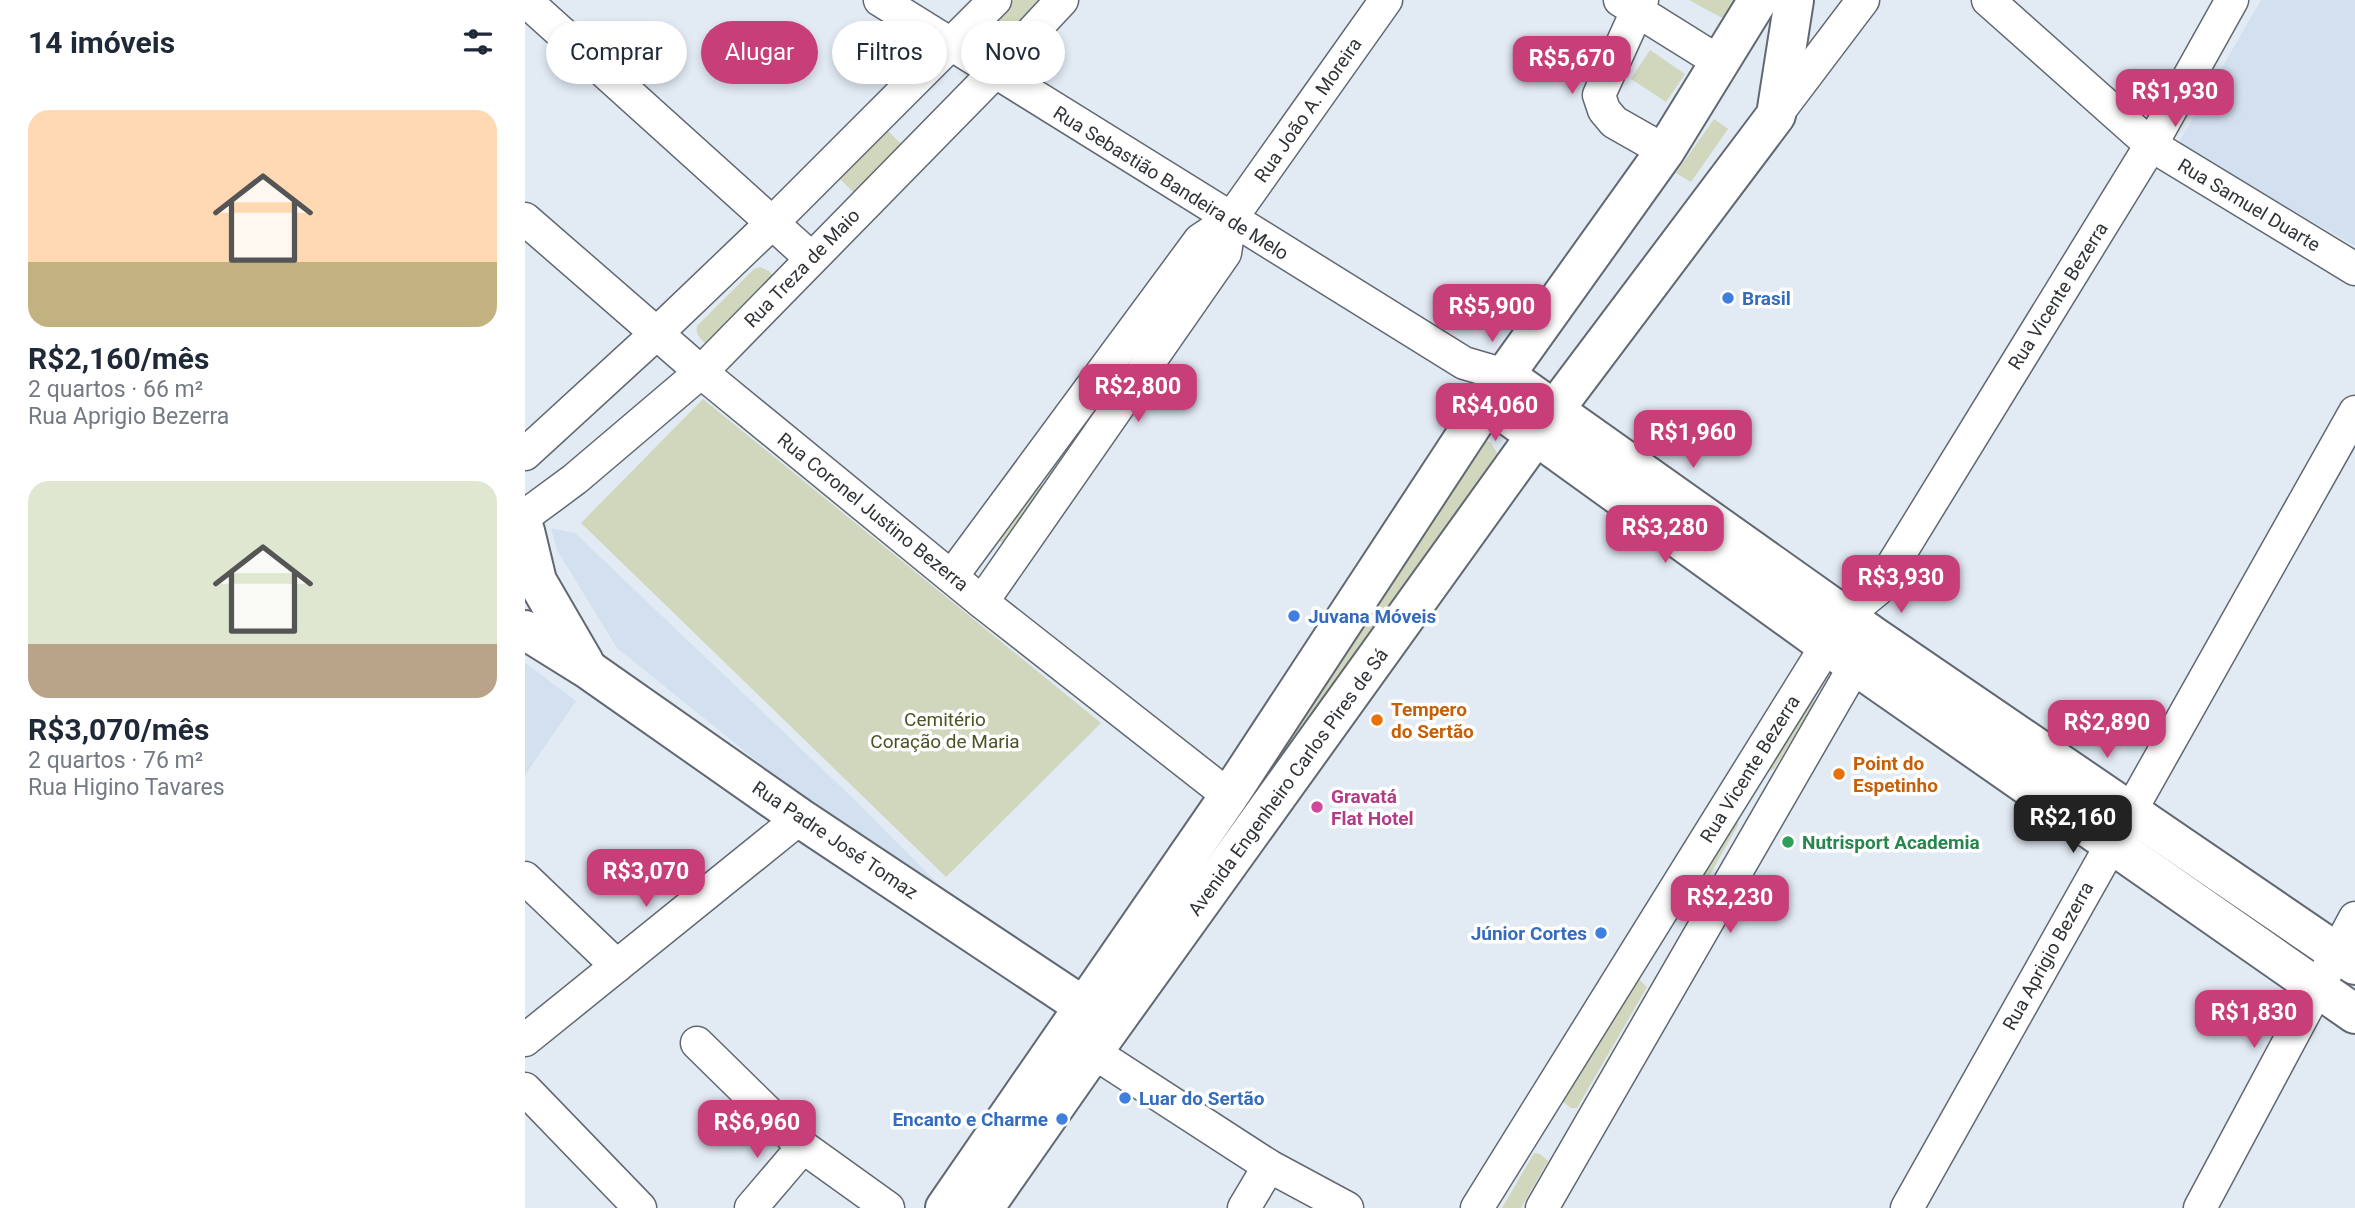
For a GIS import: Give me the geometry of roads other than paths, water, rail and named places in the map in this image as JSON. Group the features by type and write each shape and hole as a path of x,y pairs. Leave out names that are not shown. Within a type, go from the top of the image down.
{"main road":[{"name":"Avenida Engenheiro Carlos Pires de Sá","path":"945,1208 1229,796 1497,388 1665,151 1758,0"},
{"name":"Avenida Engenheiro Carlos Pires de Sá","path":"984,1208 1093,1052 1546,423 1776,115 1794,0"},
{"path":"1497,388 1850,640 2110,845 2355,1014"},
{"name":"Rua Padre José Tomaz","path":"525,531 537,581 589,670"},
{"name":"Rua Padre José Tomaz","path":"525,630 589,670 800,818 1083,1006"},
{"path":"1850,640 2130,812 2346,958"}],"street":[{"path":"525,0 811,258"},
{"name":"Rua Sebastião Bandeira de Melo","path":"880,0 961,52"},
{"path":"525,454 772,223 995,0"},
{"name":"Rua Treza de Maio","path":"1042,21 1062,0"},
{"name":"Rua João A. Moreira","path":"952,576 1200,240 1230,220 1386,0"},
{"path":"1776,115 1863,0"},
{"name":"Rua Samuel Duarte","path":"1988,0 2151,145 2355,269"},
{"name":"Rua Vicente Bezerra","path":"1542,1208 1878,589 2151,145 2232,0"},
{"path":"1665,151 1614,121 1604,110 1599,95 1633,4 1721,63"},
{"name":"Rua Treza de Maio","path":"525,516 575,479 701,372 983,84"},
{"name":"Rua Sebastião Bandeira de Melo","path":"1012,84 1464,363 1497,388"},
{"name":"Rua Coronel Justino Bezerra","path":"525,219 701,372 982,602 1229,796"},
{"name":"Rua João A. Moreira","path":"982,602 1224,253 1230,220"},
{"name":"Rua Aprigio Bezerra","path":"1907,1208 2355,412"},
{"name":"Rua Vicente Bezerra","path":"1477,1208 1850,640"},
{"path":"525,1041 800,818"},
{"path":"525,878 617,966"},
{"path":"2200,1208 2317,987 2346,958 2355,918"},
{"path":"697,1043 803,1147 888,1208"},
{"path":"1093,1052 1269,1166 1347,1208"},
{"path":"525,1089 641,1208"},
{"path":"751,1208 803,1147"},
{"path":"1244,1208 1269,1166"}],"place":[{"name":"Brasil","path":"1728,298"},
{"name":"Juvana Móveis","path":"1294,616"},
{"name":"Tempero do Sertão","path":"1377,720"},
{"name":"Point do Espetinho","path":"1839,774"},
{"name":"Gravatá Flat Hotel","path":"1317,807"},
{"name":"Nutrisport Academia","path":"1788,842"},
{"name":"Júnior Cortes","path":"1601,933"},
{"name":"Luar do Sertão","path":"1125,1098"},
{"name":"Encanto e Charme","path":"1062,1119"}],"park label":[{"name":"Cemitério Coração de Maria","path":"945,730"}]}
